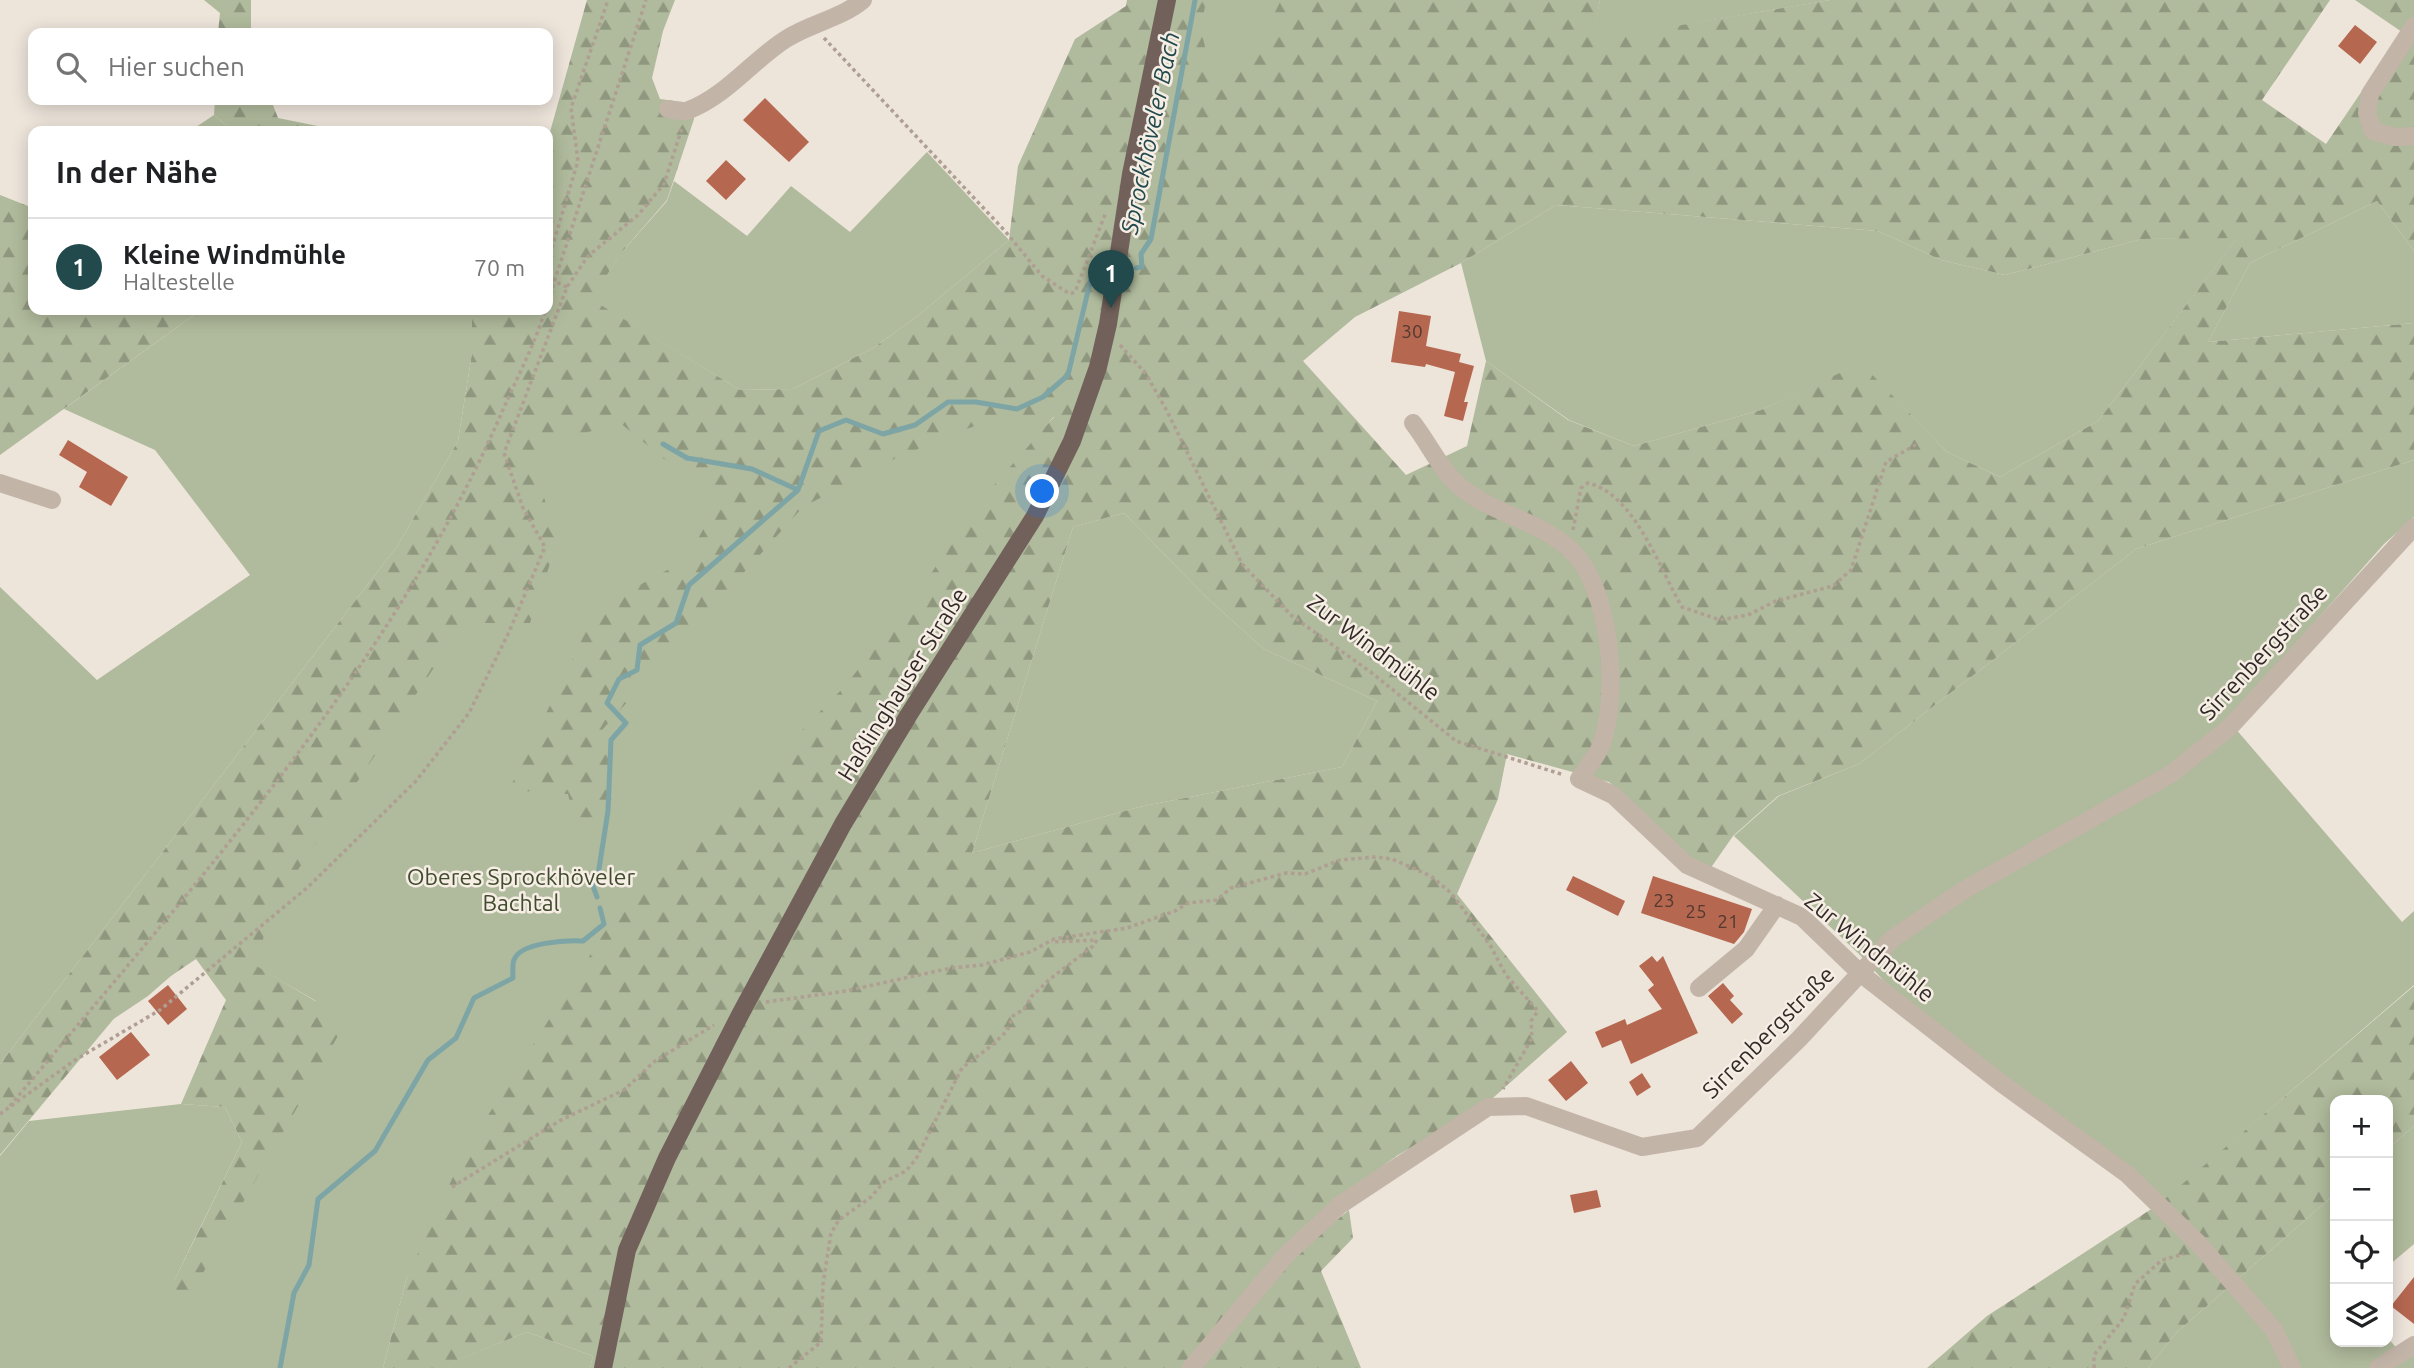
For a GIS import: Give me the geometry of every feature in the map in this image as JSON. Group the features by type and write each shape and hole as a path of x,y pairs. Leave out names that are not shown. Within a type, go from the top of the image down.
{"main road":[{"name":"Haßlinghauser Straße","path":"603,1368 627,1250 667,1158 741,1013 850,812 1035,516 1072,441 1098,367 1108,324 1131,174 1167,0"}],"street":[{"path":"668,109 687,112 717,95 752,64 811,23 847,13 863,0"},
{"path":"2414,26 2371,94 2367,113 2373,131 2395,137 2414,136"},
{"path":"1413,423 1453,480 1570,550 1587,569 1598,592 1609,639 1608,701 1602,744 1579,779"},
{"path":"0,483 52,499"},
{"name":"Sirrenbergstraße","path":"1488,1107 1526,1106 1642,1147 1697,1138 1799,1040 1892,939 1930,912 2171,774 2230,727 2414,527"},
{"name":"Zur Windmühle","path":"1579,779 1614,795 1687,865 1802,917 1860,973 2001,1083 2127,1174 2198,1243 2274,1330 2292,1368"},
{"path":"1699,988 1746,949 1777,905"},
{"path":"1191,1368 1286,1255 1340,1205 1488,1107"},
{"path":"2378,1368 2414,1345"}],"path":[{"path":"553,244 578,161 571,108 608,0"},
{"path":"568,287 553,282 646,0"},
{"path":"811,23 1005,231 1042,276 1070,293 1075,292 1107,207"},
{"path":"2,1115 75,1060 160,1010 308,887 416,781 469,713 509,632 545,547 523,508 504,453 568,287 588,256 638,215 664,184 687,112"},
{"path":"2,1115 301,753 422,568 477,471 543,315"},
{"name":"Zur Windmühle","path":"1108,324 1125,352 1151,383 1242,564 1292,616 1372,673 1456,741 1579,779"},
{"path":"1570,550 1581,488 1588,482 1597,485 1634,519 1682,607 1720,620 1748,615 1776,601 1833,586 1851,570 1886,462 1917,444"},
{"path":"452,1188 561,1120 624,1090 655,1060 686,1040 762,1002 846,991 951,968 982,965 1030,951 1054,939 1127,928 1175,911 1188,903 1217,900 1231,888 1286,873 1305,874 1340,860 1362,857 1392,859 1431,876 1451,893 1490,945 1506,975 1538,1011 1531,1021 1532,1038 1522,1058 1508,1082 1488,1107"},
{"path":"789,1368 821,1342 823,1284 831,1233 839,1220 871,1197 884,1182 906,1171 916,1159 962,1068 1007,1031 1013,1016 1024,1010 1032,996 1093,947 1097,940 1062,940 1042,945"},
{"path":"2094,1368 2094,1355 2124,1318 2135,1284 2162,1260 2180,1256 2198,1243"}],"green space":[{"path":"204,0 251,0 251,28 218,28 220,13"},
{"path":"587,0 675,0 663,31 652,78 660,99 691,103 694,119 667,200 622,252 591,299 740,390 793,389 873,348 916,317 1009,240 1018,166 1075,39 1126,6 1127,0 1206,0 1201,30 1212,76 1235,79 1262,39 1281,0 1600,0 1593,40 1830,0 2330,0 2262,100 2326,144 2402,32 2355,0 2414,0 2414,251 2377,201 2250,263 2208,342 2414,323 2414,460 2136,549 1859,764 1778,796 1733,836 1710,869 1691,861 1609,782 1507,754 1498,799 1457,894 1567,1032 1485,1105 1398,1155 1339,1198 1185,1368 590,1368 593,1356 527,1332 452,1362 450,1368 383,1368 407,1277 464,1153 629,894 777,756 844,687 901,616 989,491 1054,417 989,420 896,458 803,507 602,730 619,796 578,836 568,794 509,790 597,608 686,560 718,503 619,422 555,443 536,469 557,543 530,623 464,623 273,907 255,965 347,1020 187,1301 172,1286 242,1142 225,1107 181,1104 226,1000 196,959 122,1009 0,1155 0,1064 398,545 458,441 472,353 472,315 553,315 552,126","holes":["1556,205 1878,231 1941,260 2005,275 2142,239 2237,238 2098,421 2000,477 1947,452 1861,363 1761,410 1634,446 1568,420 1486,361 1467,446 1406,475 1303,361 1355,317 1461,263","1124,513 1207,598 1264,649 1377,701 1342,767 1139,807 972,853 1073,527"]},
{"path":"1200,0 1306,0 1160,241"},
{"path":"1600,0 1830,0 1592,41"},
{"path":"215,105 273,105 278,118 317,126 227,126 214,115"},
{"path":"214,115 227,126 198,126"},
{"path":"927,152 1009,240 916,317 873,348 793,389 740,390 590,299 622,252 667,201 674,181 747,236 791,186 850,232"},
{"path":"0,195 28,206 28,315 194,315 0,455"},
{"path":"2377,201 2414,251 2414,323 2208,342 2250,263"},
{"path":"1556,205 1878,231 1941,260 2005,275 2142,239 2238,237 2098,421 2000,477 1947,452 1861,364 1761,410 1634,446 1569,420 1486,361 1461,263"},
{"path":"194,315 472,315 472,353 458,441 398,545 0,1064 0,587 97,680 250,575 155,450 64,409"},
{"name":"Oberes Sprockhöveler Bachtal","path":"583,414 723,433 1054,416 407,1277 383,1368 0,1368 0,1156 29,1121 181,1104 225,1107 242,1142 172,1285 316,1001 254,965 238,917 148,996 109,1022 529,462"},
{"path":"2414,460 2414,517 2384,544 2228,720 2402,922 2414,911 2414,985 2164,1201 1885,982 1734,836 1779,796 1859,764 2136,549"},
{"path":"1124,513 1207,598 1264,649 1377,701 1342,767 1139,807 972,853 1073,527"},
{"path":"2414,986 2414,1126 2393,1145 2393,1095 2330,1095 2330,1198 2176,1333 2148,1368 1927,1368 1987,1316 2159,1204"},
{"path":"2414,1126 2414,1244 2393,1262 2393,1158 2393,1145"},
{"path":"2330,1198 2330,1347 2393,1347 2393,1344 2404,1357 2414,1350 2414,1368 2148,1368 2176,1333"},
{"path":"1349,1210 1353,1238 1321,1271 1361,1368 1198,1368 1290,1258"},
{"path":"527,1332 593,1356 590,1368 450,1368 451,1362"}],"building":[{"path":"2355,25 2377,42 2360,64 2338,46"},
{"path":"765,98 809,142 789,162 743,120"},
{"path":"726,160 746,179 726,200 706,181"},
{"path":"1399,311 1431,316 1426,346 1461,354 1459,362 1474,366 1464,402 1468,402 1463,421 1444,416 1455,372 1426,364 1425,367 1391,362"},
{"path":"68,440 128,477 111,506 79,487 87,472 59,455"},
{"path":"1573,876 1625,901 1618,916 1566,890"},
{"path":"1653,876 1752,909 1744,932 1734,944 1641,913"},
{"path":"1652,956 1657,962 1663,956 1698,1033 1631,1064 1621,1040 1602,1048 1595,1032 1625,1019 1627,1025 1662,1009 1648,990 1654,985 1639,966"},
{"path":"1723,983 1734,996 1730,1000 1743,1014 1732,1024 1708,996"},
{"path":"168,985 187,1009 168,1025 148,1001"},
{"path":"131,1032 150,1055 117,1080 99,1057"},
{"path":"1571,1061 1588,1083 1566,1101 1548,1080"},
{"path":"1642,1073 1651,1087 1637,1096 1629,1082"},
{"path":"1597,1190 1601,1207 1574,1213 1570,1195"},
{"path":"2414,1277 2414,1324 2393,1308 2393,1303"}],"waterway":[{"name":"Sprockhöveler Bach","path":"1136,268 1142,267 1141,254 1151,239 1195,0"},
{"name":"Sprockhöveler Bach","path":"597,897 593,886 598,875 608,811 611,740 626,723 607,703 619,679 637,670 640,645 676,623 689,585 798,490 819,431 846,420 883,434 915,425 948,402 976,402 1017,409 1043,397 1068,375 1093,270 1101,269"},
{"path":"663,444 687,458 752,469 798,490"},
{"name":"Sprockhöveler Bach","path":"280,1368 294,1293 309,1265 318,1199 375,1151 428,1060 456,1038 474,998 513,978 514,960 525,949 545,943 583,941 604,924 600,908"}],"place":[{"name":"Kleine Windmühle","path":"1111,308"}]}
